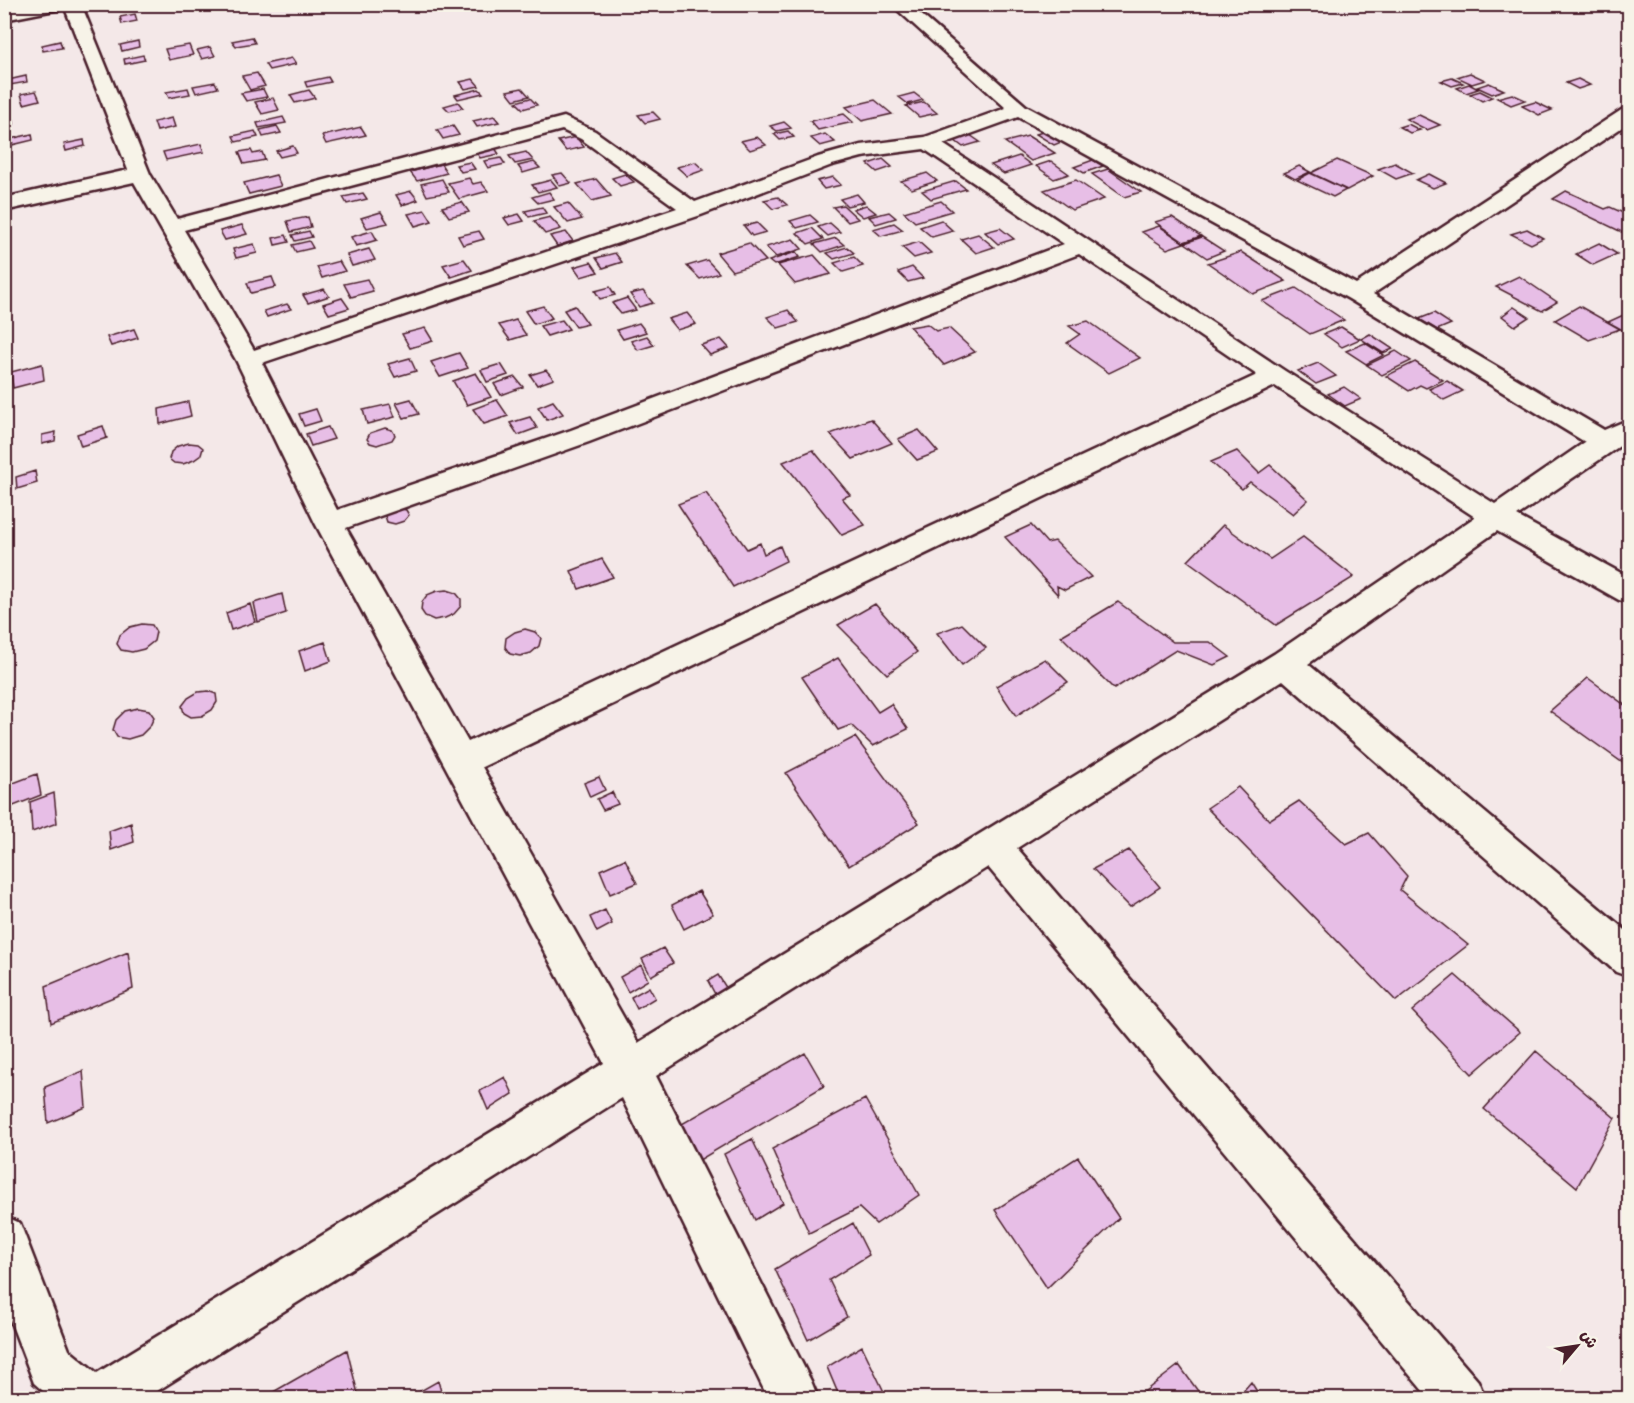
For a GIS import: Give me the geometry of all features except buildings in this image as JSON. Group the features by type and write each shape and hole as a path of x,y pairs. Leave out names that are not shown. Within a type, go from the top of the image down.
{"street":[{"path":"4,15 60,4"},
{"path":"72,4 140,174 248,360 329,523 631,1071 794,1398"},
{"path":"102,1398 1285,663 1617,435 1019,110 899,4"},
{"path":"248,360 693,210 825,161 861,151 928,143 1019,110"},
{"path":"1357,294 1629,113"},
{"path":"171,227 564,123 588,135 693,210"},
{"path":"928,143 1276,376 1495,518 1629,592"},
{"path":"4,205 140,174"},
{"path":"329,523 580,436 1083,245"},
{"path":"459,762 1276,376"},
{"path":"1285,663 1629,959"},
{"path":"993,846 1461,1398"},
{"path":"4,1239 51,1366 88,1398"}]}
